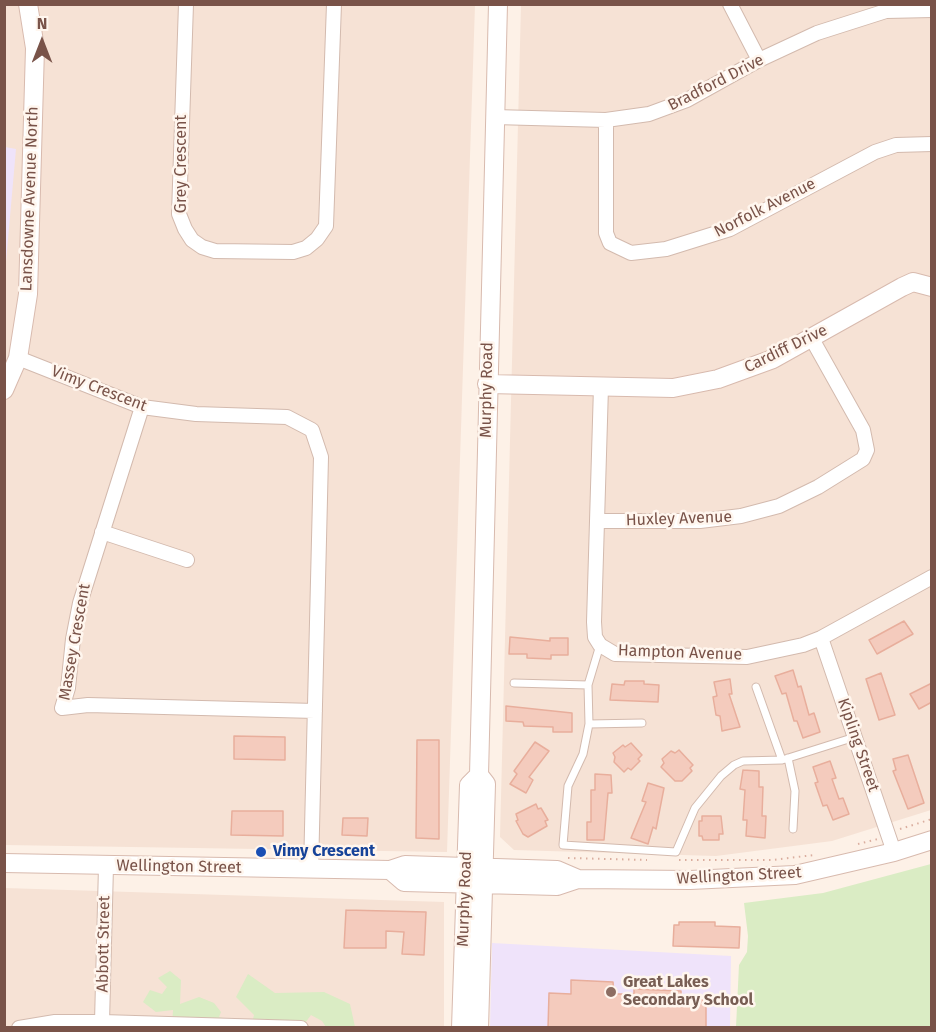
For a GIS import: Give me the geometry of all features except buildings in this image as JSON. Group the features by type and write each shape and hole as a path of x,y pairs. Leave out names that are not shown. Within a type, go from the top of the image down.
{"street":[{"name":"Lansdowne Avenue North","path":"4,390 18,358 28,294 35,48 28,4"},
{"name":"Grey Crescent","path":"186,4 179,214 185,229 192,240 215,251 293,252 306,248 317,239 326,226 334,4"},
{"name":"Murphy Road","path":"479,1028 486,784 479,775 498,4"},
{"path":"730,4 759,60"},
{"name":"Bradford Drive","path":"494,117 628,119 668,109 759,60 817,33 884,8 932,10"},
{"name":"Norfolk Avenue","path":"606,120 606,233 610,243 632,252 666,249 730,229 874,152 896,146 932,144"},
{"name":"Cardiff Drive","path":"487,384 673,388 718,379 773,359 913,282 932,287"},
{"name":"Huxley Avenue","path":"597,520 700,521 741,516 779,506 799,497 863,459 867,450 863,430 812,339"},
{"name":"Vimy Crescent","path":"18,358 142,407 188,414 287,417 312,430 321,457 311,870"},
{"name":"Hampton Avenue","path":"601,387 594,622 595,636 600,645 615,654 747,657 821,638 932,577"},
{"name":"Massey Crescent","path":"142,407 80,603 68,688 62,708 88,705 315,711"},
{"path":"102,532 187,560"},
{"name":"Kipling Street","path":"821,638 891,844"},
{"name":"Murphy Road","path":"461,1028 469,785 479,775"},
{"name":"Wellington Street","path":"4,863 311,870 390,870 405,865 465,875 485,876 557,870 578,879 690,880 795,875 891,844 932,840"},
{"name":"Abbott Street","path":"102,1022 106,866"},
{"path":"19,1028 55,1022 300,1028"}],"lane":[{"path":"600,645 588,685 589,724 584,754 568,786 562,845 676,852 695,808 721,776 744,760 785,759 855,737"},
{"path":"514,683 588,685"},
{"path":"756,687 785,759 795,791 793,828"},
{"path":"589,724 642,723"}],"path":[{"path":"854,846 891,844 932,819"},
{"path":"670,860 772,860 821,854"},
{"path":"567,858 648,860"}],"shaded area":[{"path":"5,5 475,5 447,852 5,845"},
{"path":"521,5 931,5 931,810 832,841 716,856 514,850 500,837"},
{"path":"4,147 16,149 5,273"},
{"path":"5,888 444,902 444,1027 5,1028"},
{"name":"Great Lakes Secondary School","path":"492,943 731,956 730,1027 490,1028"}],"green space":[{"path":"931,864 931,1027 736,1027 739,965 747,952 748,936 744,903 823,893"},
{"path":"170,971 181,980 180,1004 199,997 214,1003 221,1012 219,1017 227,1019 172,1026 173,1010 156,1012 143,1002 150,990 162,994 167,987 158,978"},
{"path":"248,974 275,993 324,992 350,1004 355,1027 326,1027 322,1021 311,1015 302,1027 251,1027 254,1015 236,997"}],"place":[{"name":"Vimy Crescent","path":"261,852"},
{"name":"Great Lakes Secondary School","path":"611,992"}]}
